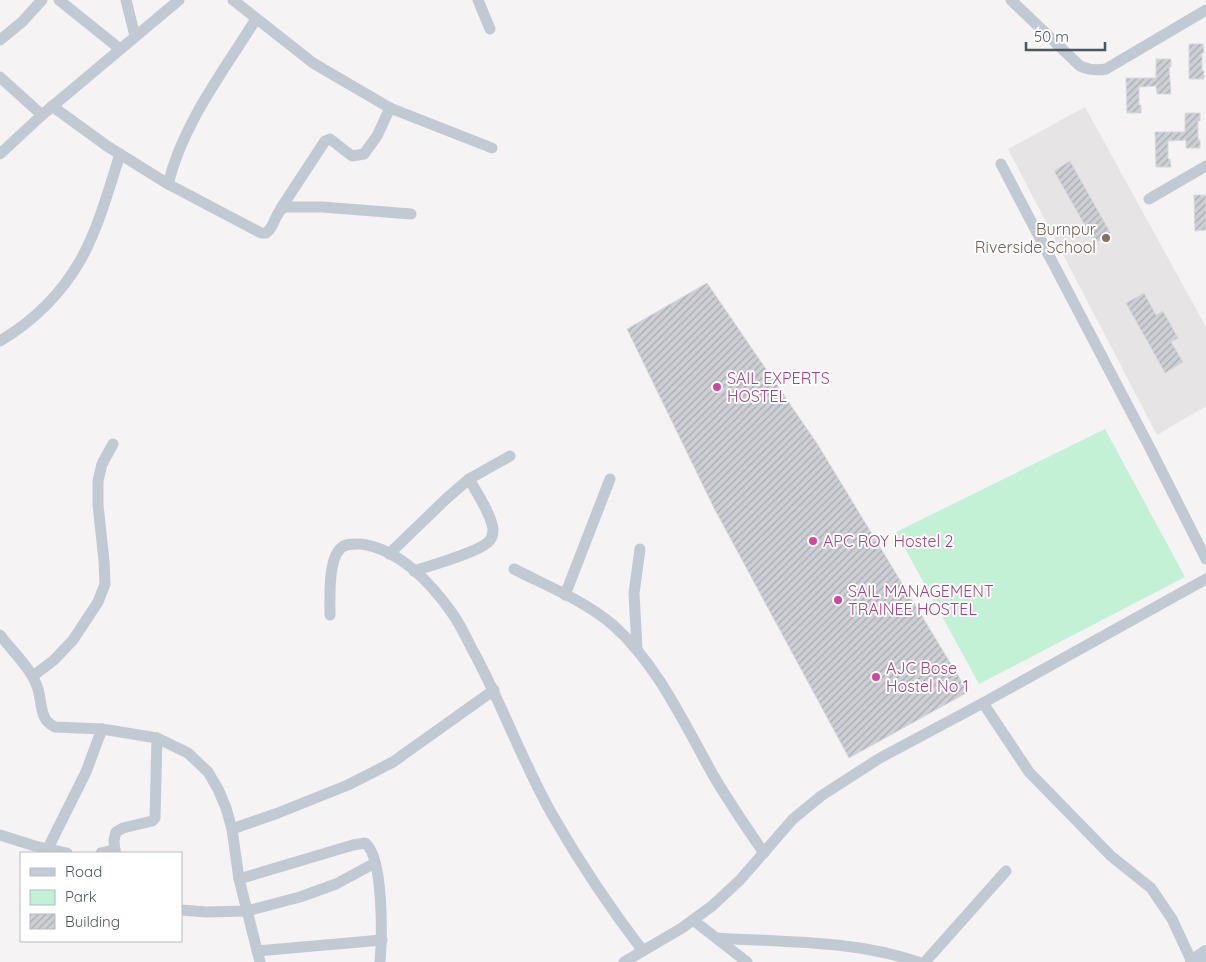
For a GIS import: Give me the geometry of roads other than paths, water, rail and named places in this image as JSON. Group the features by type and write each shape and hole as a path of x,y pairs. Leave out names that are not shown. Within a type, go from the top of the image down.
{"street":[{"path":"0,40 22,22 42,0"},
{"path":"59,0 120,49"},
{"path":"126,0 135,36"},
{"path":"2,147 178,0"},
{"path":"233,0 313,63 390,108 492,148"},
{"path":"478,0 490,29"},
{"path":"1011,0 1080,66 1090,70 1106,69 1206,10"},
{"path":"168,184 180,145 195,116 256,19"},
{"path":"0,77 42,115"},
{"path":"52,106 120,154 168,184 260,232 266,233 269,231 277,213 325,141 330,139 352,156 364,154 377,136 390,108"},
{"path":"0,341 17,330 52,300 80,261 102,210 120,154"},
{"path":"1000,164 1150,448 1206,559"},
{"path":"1149,199 1206,166"},
{"path":"282,208 285,206 322,207 411,214"},
{"path":"33,676 54,660 73,640 98,602 105,584 98,505 98,481 102,464 113,444"},
{"path":"389,554 469,479 510,456"},
{"path":"414,571 454,558 485,545 492,539 493,529 487,511 469,479"},
{"path":"565,595 610,479"},
{"path":"330,615 330,584 334,562 340,548 351,543 370,546 397,557 425,579 453,613 494,690 552,814 616,916 644,951"},
{"path":"637,648 634,592 640,549"},
{"path":"514,569 580,603 612,624 637,648 671,700 740,820 764,853"},
{"path":"624,962 693,920 740,880 793,819 821,796 880,758 983,703 1206,578"},
{"path":"0,635 33,676 38,688 44,720 49,724 55,727 102,729 157,738 188,753 208,772 224,802 232,829 239,879 259,956 382,940"},
{"path":"232,829 348,786 385,766 494,690"},
{"path":"983,703 1029,772 1111,856 1151,888 1201,959"},
{"path":"48,850 86,772 102,729"},
{"path":"115,852 115,835 119,830 148,822 155,818 157,738"},
{"path":"0,835 48,850 61,852"},
{"path":"239,879 362,842 366,843 370,847 376,863 381,900 382,940 380,962"},
{"path":"182,910 247,912 300,897 336,884 376,863"},
{"path":"925,962 1006,871"},
{"path":"693,920 747,962"},
{"path":"716,938 834,945 894,954 918,962"}],"place":[{"name":"Burnpur Riverside School","path":"1106,238"},
{"name":"SAIL EXPERTS HOSTEL","path":"717,387"},
{"name":"APC ROY Hostel 2","path":"813,541"},
{"name":"SAIL MANAGEMENT TRAINEE HOSTEL","path":"838,600"},
{"name":"AJC Bose Hostel No 1","path":"876,677"}]}
